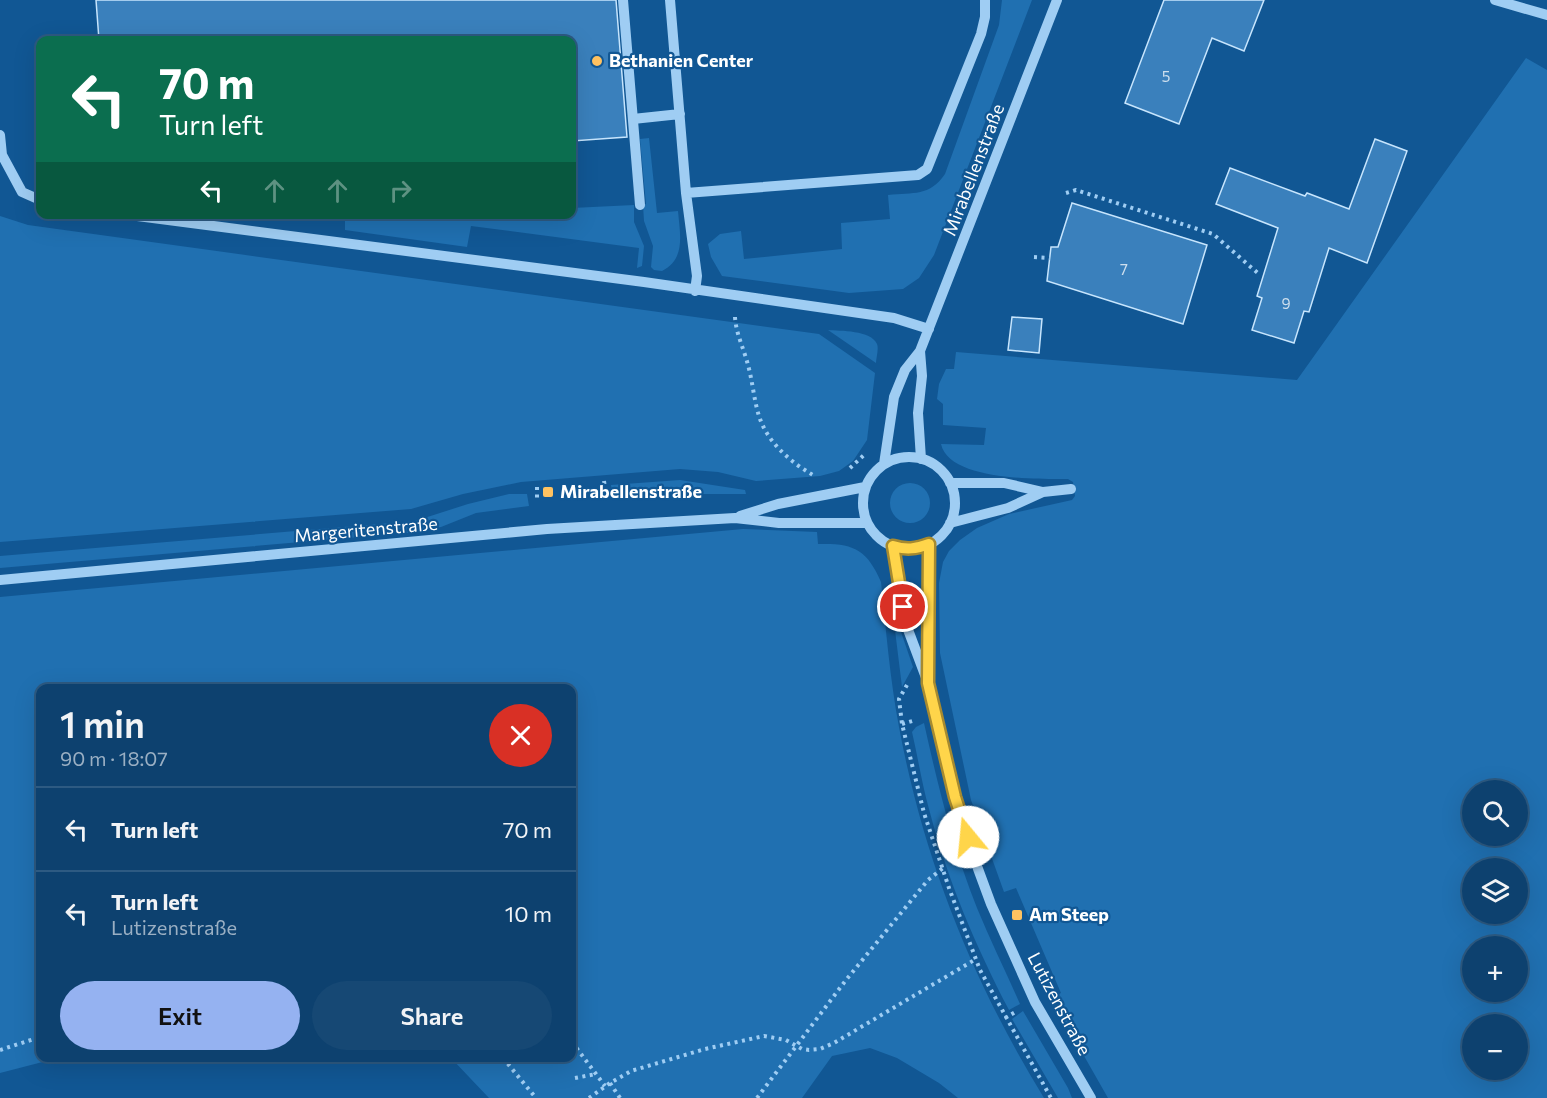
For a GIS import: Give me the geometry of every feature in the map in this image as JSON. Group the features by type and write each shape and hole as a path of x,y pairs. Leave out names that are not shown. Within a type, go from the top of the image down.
{"street":[{"path":"623,0 640,205"},
{"path":"670,0 686,193 697,276 695,291"},
{"path":"686,193 918,175 927,169 981,34 985,17 984,0"},
{"name":"Mirabellenstraße","path":"884,464 894,397 905,370 920,351 1057,0"},
{"path":"1495,0 1547,15"},
{"path":"633,119 680,114"},
{"path":"0,135 2,155 22,192 36,198"},
{"path":"160,219 894,318 929,329"},
{"name":"Mirabellenstraße","path":"920,351 922,376 918,413 921,459"},
{"path":"908,457 921,459 933,464 943,472 950,483 954,496 954,510 950,523 942,536 929,544 911,549 893,546 882,541 867,524 863,506 866,488 873,474 884,464 908,457"},
{"path":"950,483 1005,483 1043,492"},
{"name":"Margeritenstraße","path":"735,518 778,504 866,488"},
{"path":"950,523 1008,508 1043,492 1071,489"},
{"name":"Margeritenstraße","path":"0,580 547,529 735,518 779,523 867,524"},
{"name":"Lutizenstraße","path":"928,683 929,544"},
{"name":"Lutizenstraße","path":"893,546 907,627 928,683 955,797 974,858 991,904 1035,1002 1091,1098"}],"path":[{"path":"1066,193 1076,190 1213,234 1260,275"},
{"path":"1034,257 1050,258"},
{"path":"735,316 736,328 761,421 783,453 795,465 821,480"},
{"path":"604,481 606,494"},
{"path":"537,487 537,500"},
{"path":"898,699 924,813 976,959 1005,1018 1051,1098"},
{"path":"758,1098 846,980 920,889 943,868"},
{"path":"589,1098 631,1071 705,1049 764,1036 786,1040 808,1050 834,1043 966,962 976,959"},
{"path":"0,1050 36,1038"},
{"path":"576,1047 605,1086"},
{"path":"506,1062 536,1098"},
{"path":"575,1078 585,1078 596,1074"},
{"path":"610,1083 620,1098"}],"shaded area":[{"path":"1002,0 1032,0 934,255 919,278 903,289 849,293 722,276 711,257 708,244 720,234 741,231 744,259 842,249 841,223 890,219 888,195 920,192 933,187 945,174 999,25"},
{"path":"1526,58 1547,70 1547,1098 1108,1098 1051,998 1061,993 1016,888 1004,892 971,800 940,653 939,583 943,562 949,551 977,528 1009,514 1072,500 1075,496 1073,482 1068,479 1017,478 977,471 960,465 948,456 941,444 984,445 986,428 943,425 943,404 937,399 939,384 946,369 954,369 956,352 1297,380"},
{"path":"649,138 657,213 678,211 679,220 678,253 670,266 662,271 651,267 653,246 644,221 643,205 646,204 640,139"},
{"path":"634,205 634,222 644,246 642,266 637,268 639,248 471,226 467,247 345,230 345,220 362,219 576,219 576,208"},
{"path":"0,216 28,225 819,334 875,373 867,440 853,461 839,471 820,476 756,481 718,472 680,469 521,482 463,494 411,509 0,542"},
{"path":"828,330 855,332 874,339 878,346 876,363"},
{"path":"680,480 745,490 746,494 675,494 613,499 611,485"},
{"path":"910,483 918,484 924,489 929,495 929,511 924,517 918,522 910,523 902,522 896,517 891,511 890,503 891,495 896,489 902,484"},
{"path":"509,494 527,494 529,506 476,513 441,527 418,532 0,568 0,556 415,521"},
{"path":"743,529 817,532 818,544 841,545 857,550 870,562 881,582 899,727 909,777 937,873 954,919 995,1010 1044,1098 958,1098 939,1083 897,1058 870,1048 832,1056 802,1098 489,1098 455,1062 576,1062 576,684 36,684 36,1062 43,1062 0,1073 0,597"},
{"path":"895,599 900,629 913,667 902,687 894,622"},
{"path":"924,723 953,840 968,885 1020,1004 1009,1010 963,912 936,835 912,732"},
{"path":"1023,1011 1072,1098 1058,1098 1012,1019"}],"building":[{"name":"Bethanien Center","path":"96,0 616,0 627,137 576,141 576,36 99,36"},
{"path":"1164,0 1264,0 1244,51 1212,38 1179,124 1125,103"},
{"path":"1375,139 1407,151 1367,263 1329,248 1309,312 1304,311 1294,343 1252,330 1262,298 1257,296 1278,228 1216,204 1230,168 1305,196 1307,193 1349,209"},
{"path":"1072,203 1207,245 1183,324 1047,281 1051,247 1058,247"},
{"path":"1012,317 1042,319 1039,353 1008,350"}],"place":[{"name":"Bethanien Center","path":"597,61"},
{"name":"Mirabellenstraße","path":"548,492"},
{"name":"Am Steep","path":"1017,915"}],"route":[{"path":"903,607 893,546 917,549 929,544 928,683 955,797 968,837"}]}
